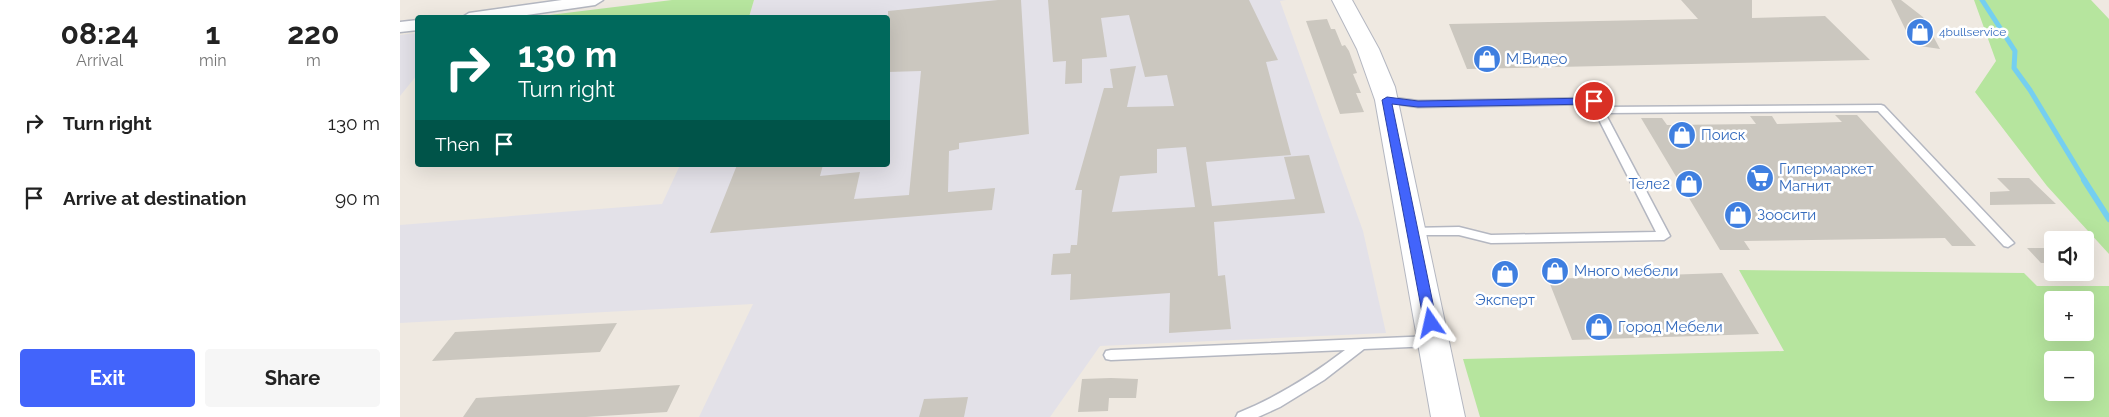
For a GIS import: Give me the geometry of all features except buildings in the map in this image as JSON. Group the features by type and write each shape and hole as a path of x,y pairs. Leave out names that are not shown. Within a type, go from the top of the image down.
{"main road":[{"path":"1342,0 1366,40 1376,63 1387,100 1448,417"}],"street":[{"path":"496,14 506,0"},
{"path":"489,15 595,0"},
{"path":"400,27 415,24"}],"lane":[{"path":"1387,100 1418,104 1594,101 1664,236 1491,239 1459,231 1413,231"},
{"path":"1598,110 1881,108 2008,243"},
{"path":"1112,355 1434,341"},
{"path":"1243,417 1274,405 1322,375 1361,344"}],"shaded area":[{"path":"754,0 1286,0 1280,1 1363,231 1386,333 1100,346 1050,417 699,417 753,304 400,323 400,225 662,204 679,167 890,167 890,15 750,15"},
{"path":"415,33 415,77 400,96 400,35"}],"green space":[{"path":"672,0 754,0 750,15 549,15"},
{"path":"1974,0 2091,0 2109,19 2109,254 2094,238 2094,231 2088,231 2047,186 1975,92 1996,61"},
{"path":"1739,270 2024,273 2037,286 2109,286 2109,417 1480,417 1463,359 1784,351"}],"waterway":[{"path":"1982,0 2015,51 2014,68 2030,90 2085,181"},
{"path":"2084,180 2109,219"}],"place":[{"name":"4bullservice","path":"1920,32"},
{"name":"М.Видео","path":"1487,59"},
{"name":"Поиск","path":"1682,135"},
{"name":"Гипермаркет Магнит","path":"1760,178"},
{"name":"Теле2","path":"1689,184"},
{"name":"Зоосити","path":"1738,215"},
{"name":"Много мебели","path":"1555,271"},
{"name":"Эксперт","path":"1505,274"},
{"name":"Город Мебели","path":"1599,327"}],"route":[{"path":"1431,323 1387,100 1418,104 1594,101"}]}
